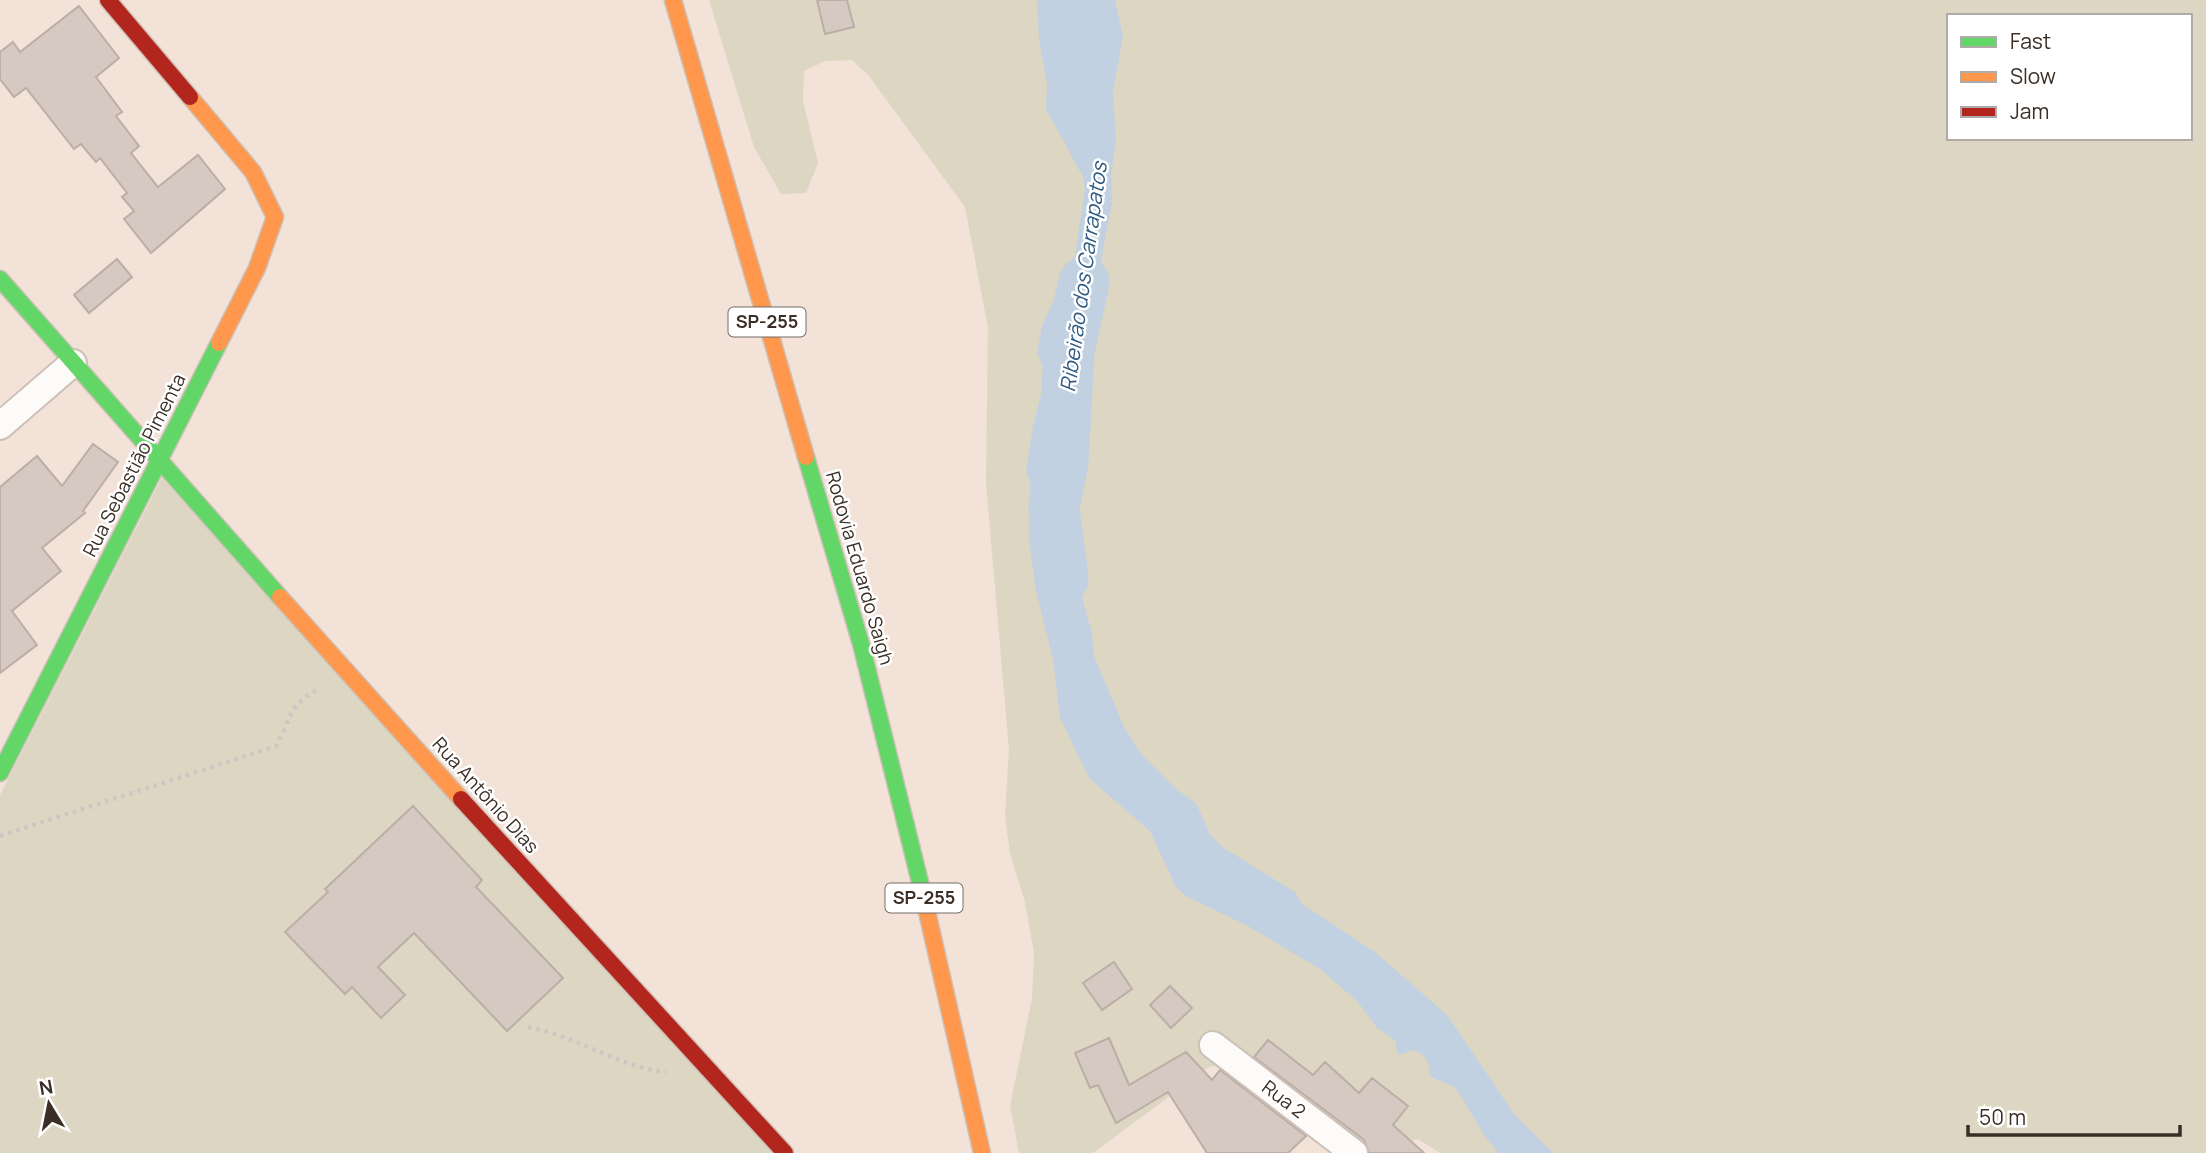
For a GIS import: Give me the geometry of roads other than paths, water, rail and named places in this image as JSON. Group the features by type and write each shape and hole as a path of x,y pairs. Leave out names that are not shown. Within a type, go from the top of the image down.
{"main road":[{"name":"Rua Sebastião Pimenta","path":"0,773 257,268 275,217 253,172 108,0"},
{"name":"Rodovia Eduardo Saigh","path":"673,0 861,644 897,782 982,1153"},
{"name":"Rua Antônio Dias","path":"0,279 359,687 785,1153"}],"street":[{"path":"0,426 74,363"},
{"name":"Rua 2","path":"1213,1045 1343,1150"}],"water":[{"path":"1037,0 1115,0 1123,37 1113,91 1116,141 1111,175 1112,203 1098,277 1080,335 1069,351 1063,462 1054,508 1064,531 1092,634 1094,656 1124,727 1140,753 1177,790 1196,803 1210,835 1225,849 1295,892 1302,904 1375,952 1447,1015 1514,1114 1553,1153 1499,1153 1486,1138 1455,1087 1431,1077 1427,1060 1419,1052 1414,1050 1398,1055 1395,1040 1377,1028 1358,1002 1320,969 1248,926 1186,896 1176,887 1150,831 1090,779 1060,718 1053,659 1036,591 1029,540 1030,483 1026,471 1033,426 1046,375 1037,352 1042,326 1075,255 1085,188 1083,177 1046,109 1047,84 1039,40"}],"waterway":[{"name":"Ribeirão dos Carrapatos","path":"1063,579 1054,508 1063,462 1069,351 1084,282"}]}
